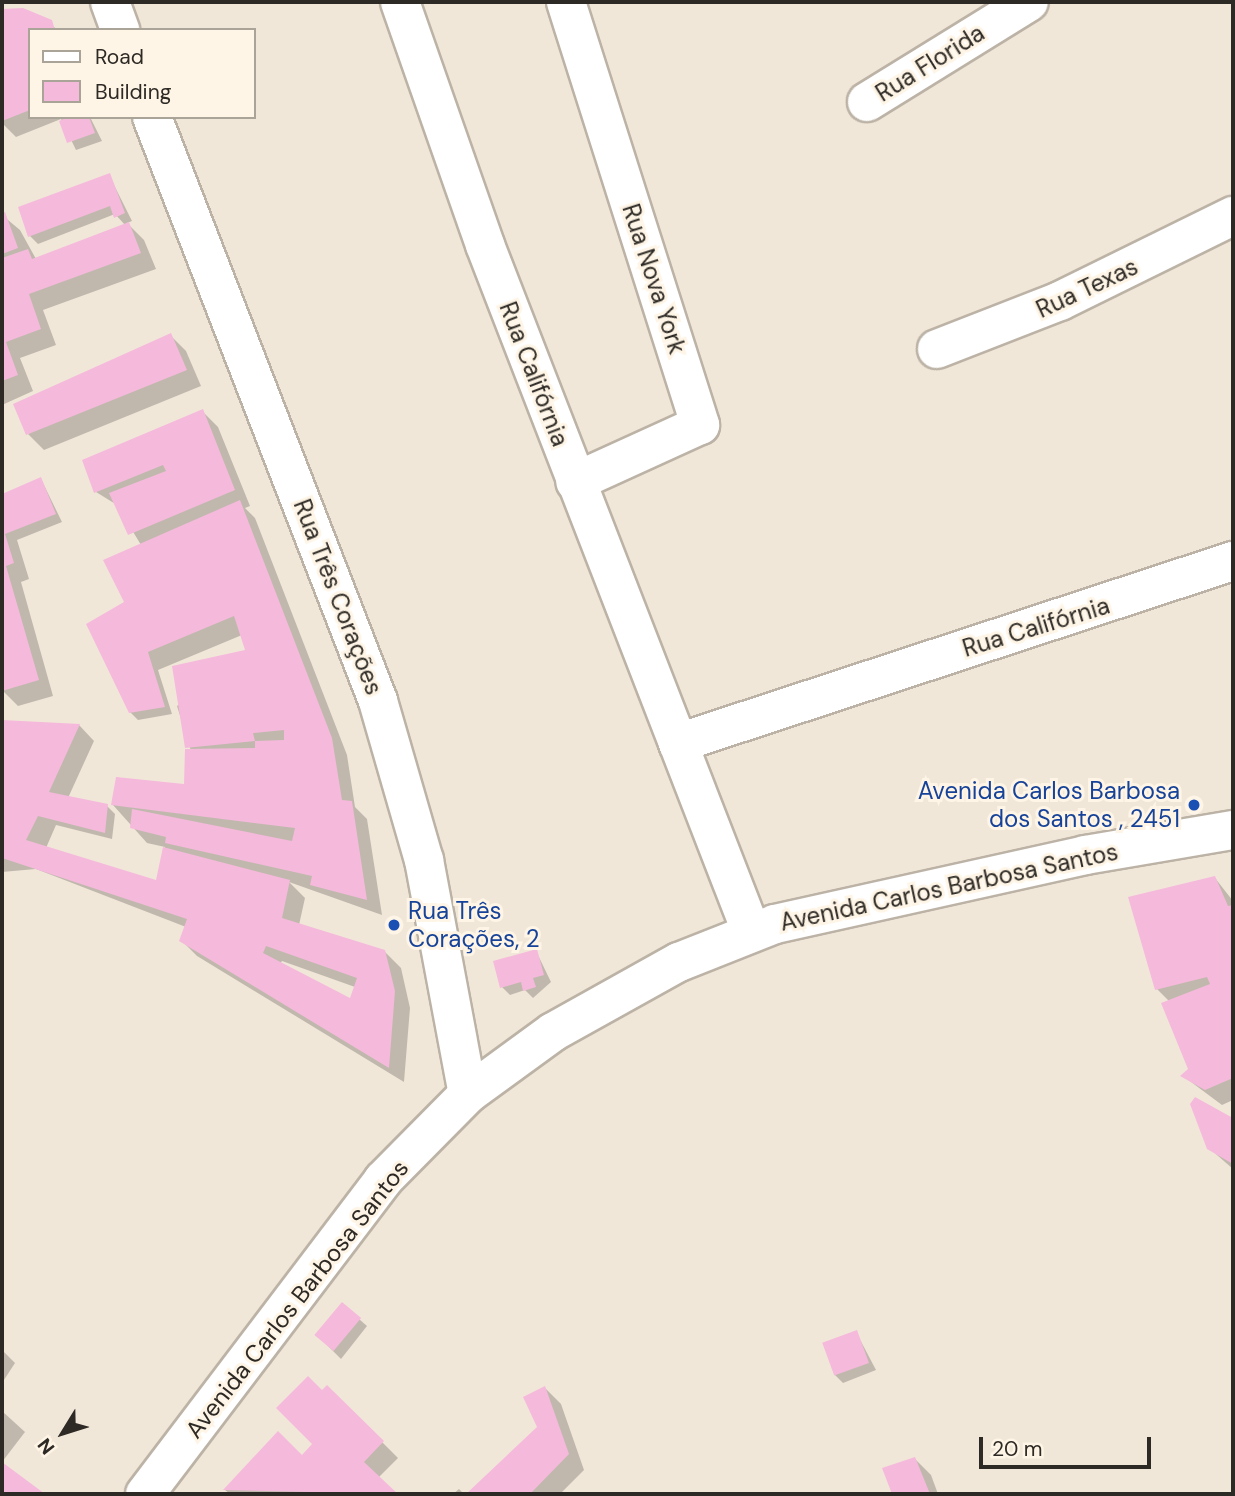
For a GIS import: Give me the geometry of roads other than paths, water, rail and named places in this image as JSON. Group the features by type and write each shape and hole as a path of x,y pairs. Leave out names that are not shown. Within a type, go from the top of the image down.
{"street":[{"path":"110,2 120,28"},
{"name":"Rua Califórnia","path":"400,2 575,482 751,931"},
{"name":"Rua Nova York","path":"566,2 700,425 575,482"},
{"name":"Rua Florida","path":"867,102 1029,2"},
{"name":"Rua Três Corações","path":"153,119 378,701 424,860 468,1094"},
{"name":"Rua Texas","path":"937,349 1060,301 1233,216"},
{"name":"Rua Califórnia","path":"678,743 1233,561"},
{"name":"Avenida Carlos Barbosa Santos","path":"154,1491 383,1180 468,1094 553,1032 679,962 751,931 836,906 1233,830"}],"place":[{"name":"Avenida Carlos Barbosa dos Santos , 2451","path":"1194,805"},
{"name":"Rua Três Corações, 2","path":"394,925"}]}
